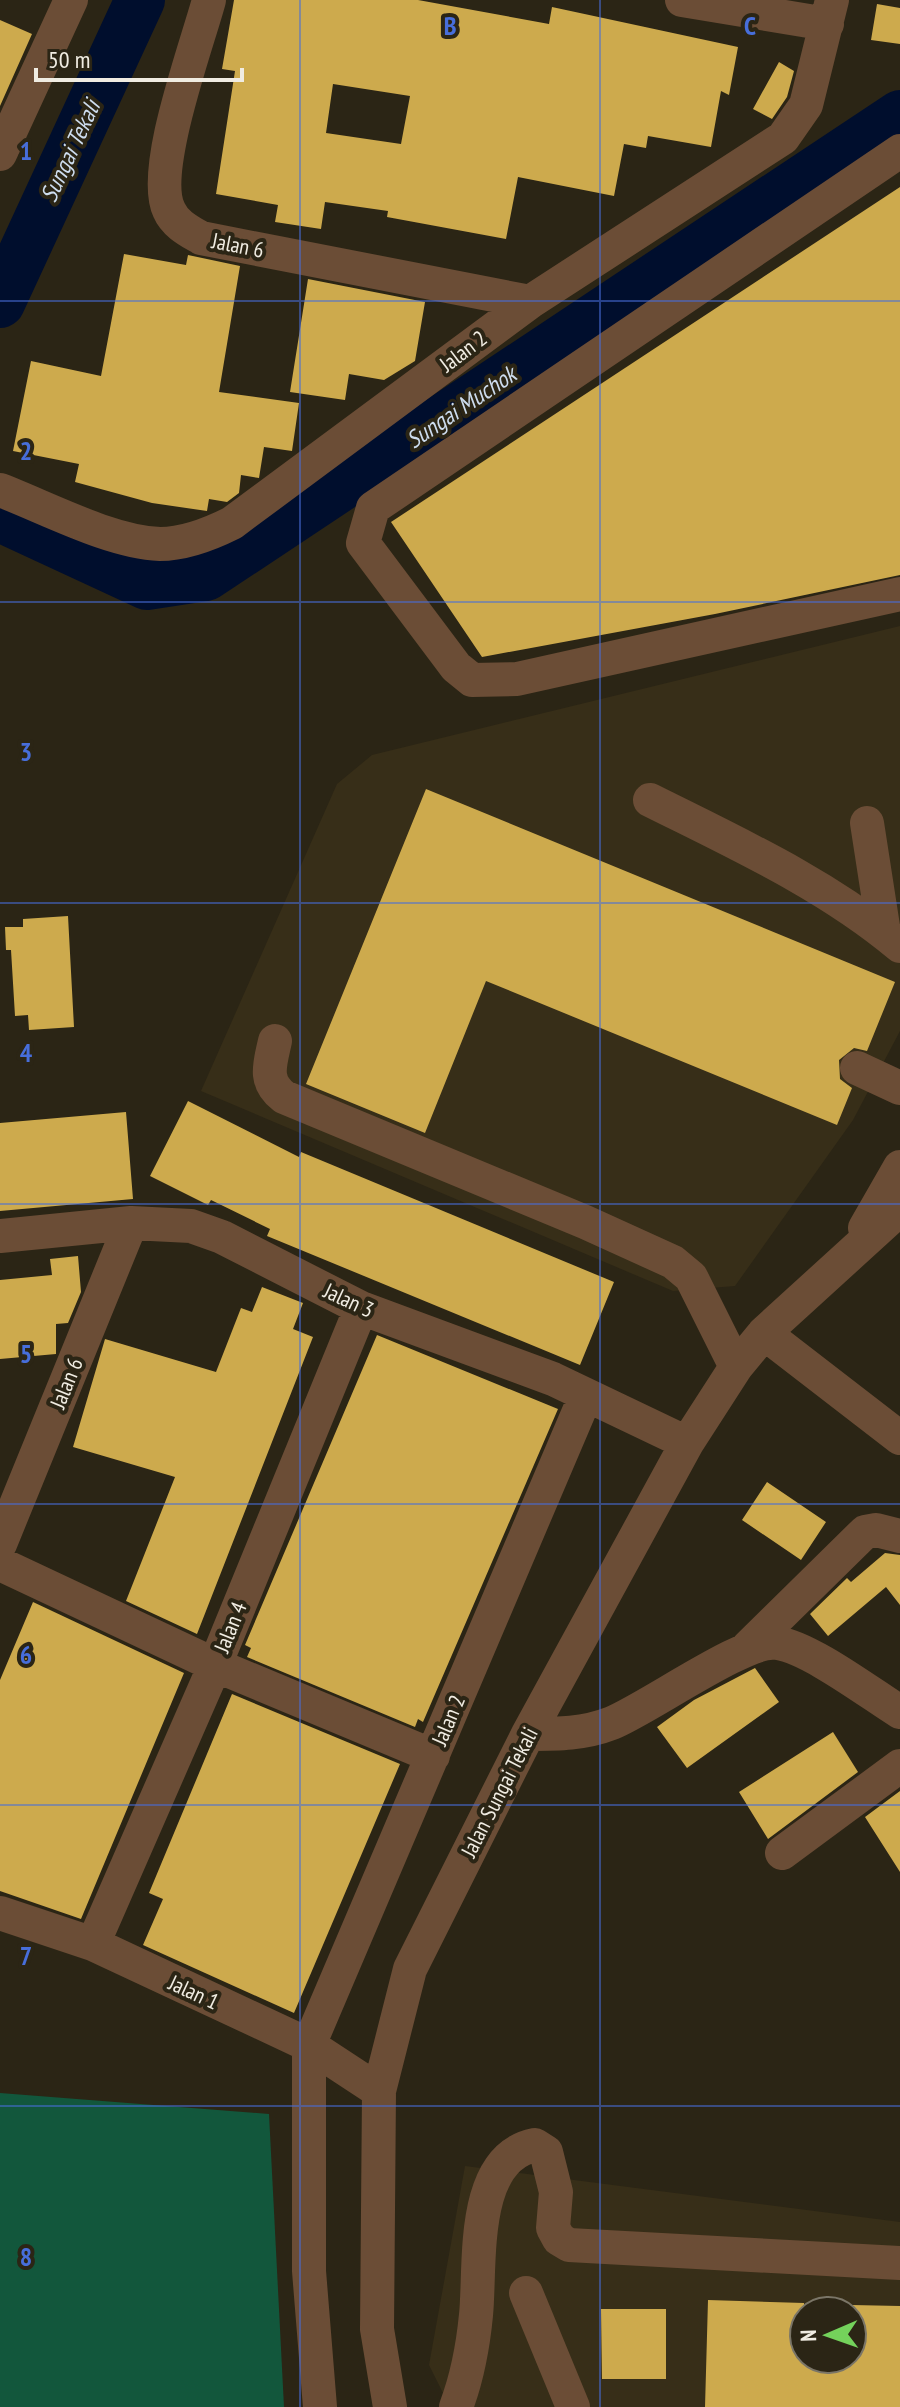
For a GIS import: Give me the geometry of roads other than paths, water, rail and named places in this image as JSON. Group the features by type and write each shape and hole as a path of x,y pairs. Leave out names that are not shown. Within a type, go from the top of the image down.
{"street":[{"path":"0,154 71,0"},
{"name":"Jalan 6","path":"209,0 166,155 165,194 169,211 183,227 201,238 530,302"},
{"path":"682,0 830,12"},
{"name":"Jalan 2","path":"0,490 130,540 163,544 212,533 232,523 530,302 783,138 806,105 830,12"},
{"path":"900,151 373,508 363,543 456,667 472,680 517,679 900,594"},
{"path":"650,800 766,858 861,914 892,940"},
{"path":"867,823 892,940"},
{"path":"275,1041 268,1073 273,1088 284,1097 673,1262 691,1277 736,1367"},
{"path":"857,1068 900,1088"},
{"name":"Jalan Sungai Tekali","path":"846,1259 900,1167"},
{"name":"Jalan Sungai Tekali","path":"389,2407 377,2329 379,2091 410,1969 528,1734 687,1443 736,1367 764,1333 900,1209"},
{"name":"Jalan 6","path":"0,1544 131,1223"},
{"name":"Jalan 3","path":"0,1236 131,1223 191,1226 222,1237 361,1308 586,1395 687,1443"},
{"name":"Jalan 4","path":"93,1944 215,1665 361,1308"},
{"path":"764,1333 900,1438"},
{"name":"Jalan 2","path":"309,2045 586,1395"},
{"path":"528,1734 576,1734 613,1722 748,1647 865,1532 876,1530 900,1536"},
{"path":"0,1564 215,1665 433,1756"},
{"path":"748,1647 776,1642 797,1650 900,1712"},
{"path":"782,1853 900,1766"},
{"name":"Jalan 1","path":"0,1913 93,1944 309,2045 379,2091"},
{"path":"309,2045 309,2271 320,2407"},
{"path":"456,2407 468,2367 477,2313 480,2226 492,2185 505,2165 524,2147 535,2145 546,2152 556,2192 553,2228 559,2239 569,2245 900,2263"},
{"path":"526,2293 573,2407"}],"waterway":[{"name":"Sungai Tekali","path":"0,303 140,0"},
{"name":"Sungai Muchok","path":"0,517 147,585 206,576 900,115"}]}
